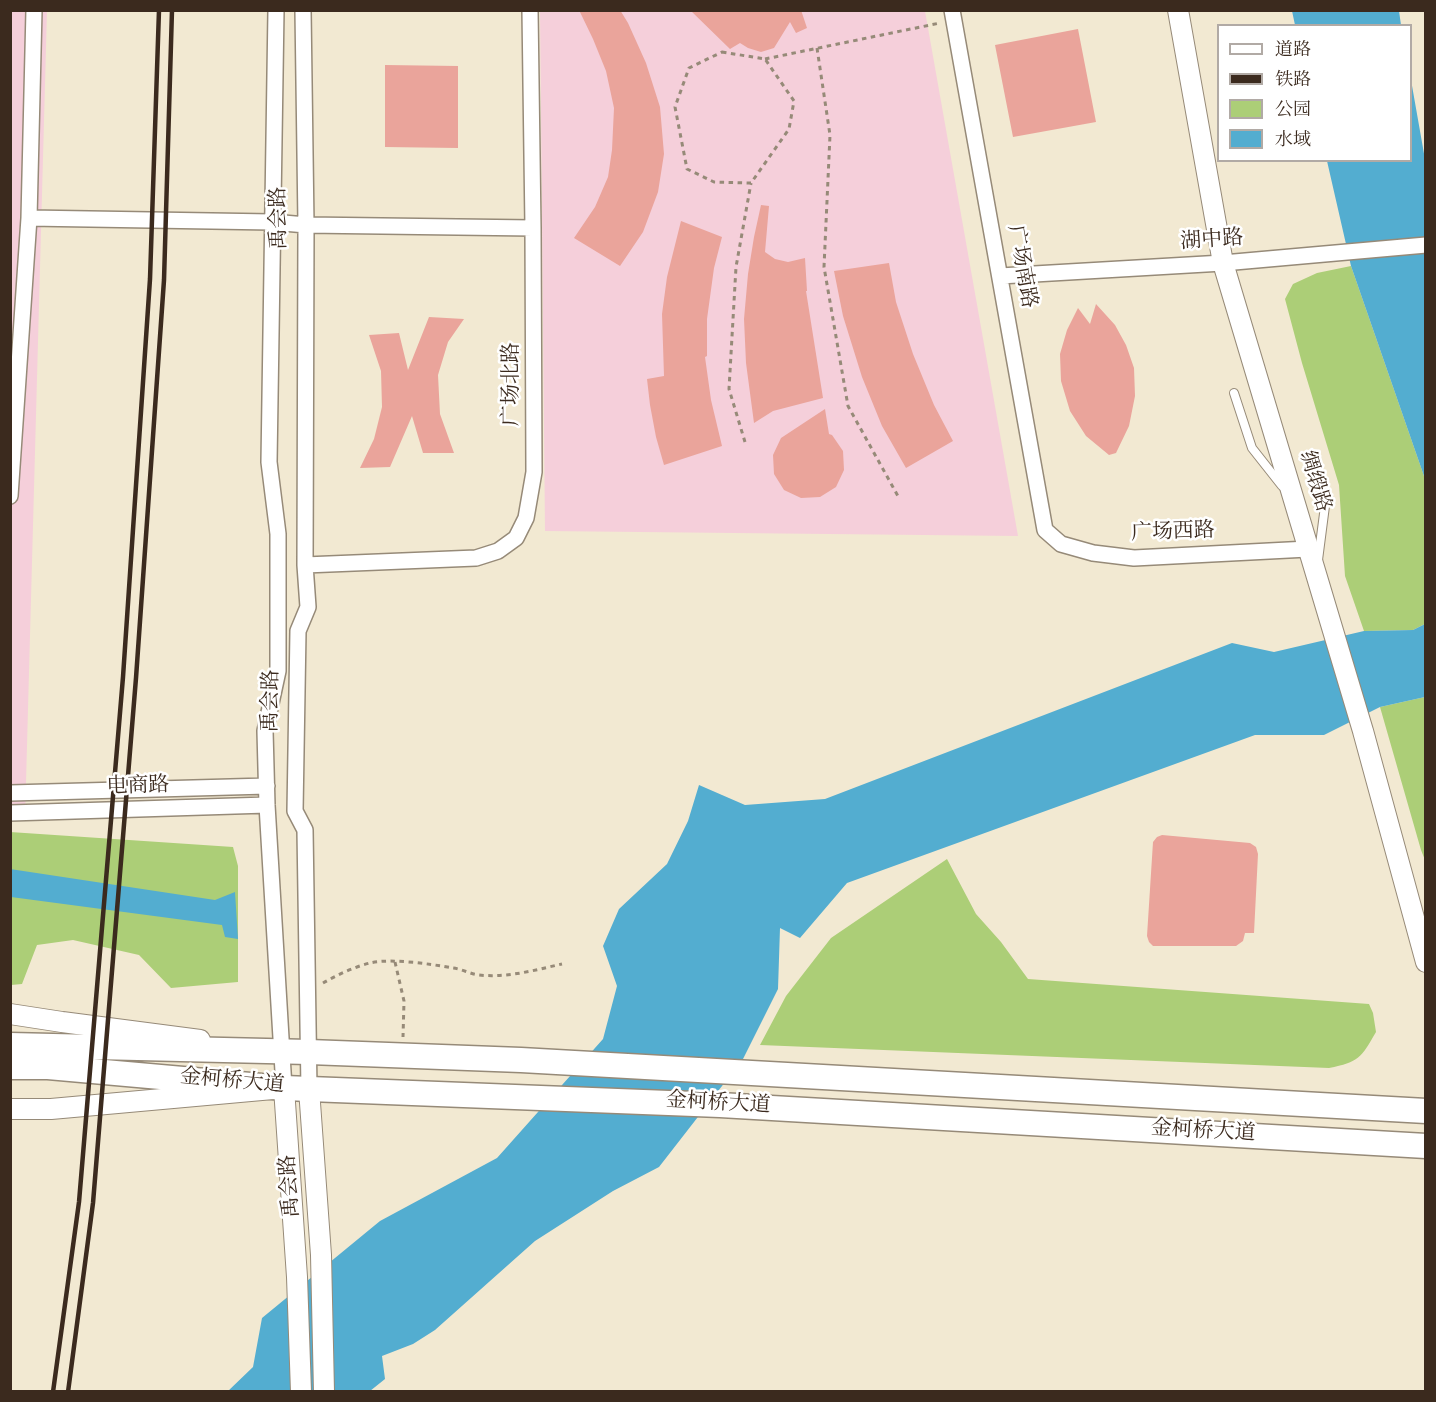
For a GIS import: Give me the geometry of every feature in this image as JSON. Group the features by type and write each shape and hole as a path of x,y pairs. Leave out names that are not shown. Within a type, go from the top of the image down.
{"main road":[{"name":"金柯桥大道","path":"10,1045 283,1051 521,1060 1425,1111"},
{"name":"金柯桥大道","path":"10,1067 48,1066 284,1088 720,1105 1425,1146"}],"street":[{"path":"10,496 29,218 34,10"},
{"name":"禹会路","path":"276,10 269,462 278,534 278,671 265,731 267,805 297,1277 301,1392"},
{"name":"禹会路","path":"303,10 306,225 305,565 308,607 298,631 295,811 305,830 309,1089 321,1255 324,1392"},
{"name":"广场北路","path":"305,565 476,558 498,551 516,538 526,518 534,472 530,10"},
{"name":"绸缎路","path":"1178,10 1223,263 1363,731 1425,962"},
{"name":"广场南路","path":"953,15 1045,530"},
{"path":"29,218 533,228"},
{"name":"湖中路","path":"1000,276 1223,263 1425,244"},
{"name":"广场西路","path":"1045,530 1061,544 1093,554 1134,558 1308,549"},
{"name":"电商路","path":"10,793 267,786"},
{"name":"电商路","path":"10,813 267,805"},
{"path":"10,1014 283,1051"},
{"path":"10,1108 51,1109 284,1088"}],"lane":[{"path":"1234,393 1252,448 1294,500"},
{"path":"1311,455 1325,506 1316,574"}],"path":[{"path":"751,183 714,182 687,169 675,107 689,68 722,52 765,59 953,15"},
{"path":"817,48 830,135 824,267 846,395 848,406 898,498"},
{"path":"745,442 729,389 736,267 751,183 789,129 794,101 765,59"},
{"path":"308,990 339,974 371,962 429,964 456,968 478,975 515,975 562,964"},
{"path":"395,962 404,1001 403,1055"}],"shaded area":[{"path":"10,11 47,11 25,819 10,818"},
{"path":"540,11 925,11 1018,536 545,531"}],"green space":[{"path":"1351,266 1425,479 1425,624 1413,630 1364,631 1345,576 1339,485 1285,299 1293,284 1317,273"},
{"path":"1425,697 1425,860 1380,707"},
{"path":"10,832 233,847 238,866 238,982 171,988 139,955 73,940 37,945 22,984 11,985"},
{"path":"947,859 976,914 1001,942 1028,979 1369,1004 1376,1032 1358,1058 1347,1064 1329,1068 760,1045 786,996 831,938"}],"water":[{"path":"1292,11 1399,11 1401,24 1295,24"},
{"path":"1412,86 1426,165 1425,479 1351,266 1327,162 1412,162"},
{"path":"1425,624 1425,697 1380,707 1324,735 1255,735 847,883 800,938 780,928 778,989 743,1059 659,1167 613,1191 535,1241 435,1330 413,1344 382,1356 385,1379 370,1391 227,1392 253,1367 262,1318 380,1221 497,1158 603,1039 617,986 603,946 619,909 667,864 688,821 699,785 745,805 825,799 1232,643 1274,652 1364,631 1413,630"},
{"path":"10,869 215,900 235,892 238,939 225,937 222,925 11,897"}],"building":[{"path":"579,10 620,10 646,63 660,107 664,154 658,192 643,232 620,266 574,238 595,207 608,177 614,108 606,71"},
{"path":"690,10 801,10 807,28 796,33 790,22 774,48 761,52 740,43 730,49"},
{"path":"1078,29 1096,122 1013,137 995,45"},
{"path":"385,65 458,66 458,148 385,147"},
{"path":"761,205 769,206 765,252 775,259 788,262 805,258 806,291 823,398 773,411 754,423 746,363 744,319 748,274"},
{"path":"681,221 722,237 714,268 707,319 707,356 705,357 711,400 722,446 664,465 656,437 647,379 664,376 662,314 667,277"},
{"path":"889,263 896,302 913,354 934,405 953,441 906,468 882,426 862,377 843,316 834,271"},
{"path":"1096,304 1115,325 1126,345 1134,368 1135,396 1129,426 1116,453 1109,455 1086,436 1070,411 1061,381 1060,354 1067,330 1078,308 1090,324"},
{"path":"429,317 464,319 448,342 438,375 440,414 454,453 423,453 412,416 390,467 360,468 374,439 382,407 381,371 369,335 399,333 408,370"},
{"path":"825,409 829,434 843,451 844,470 836,487 820,497 801,498 784,490 774,474 773,455 781,438"},
{"path":"1162,835 1250,843 1256,847 1258,854 1254,933 1245,933 1243,941 1236,946 1153,946 1149,942 1147,936 1153,842"}],"railway":[{"path":"53,1392 79,1202 123,677 150,279 159,10"},
{"path":"68,1392 93,1203 136,678 164,280 172,10"}]}
